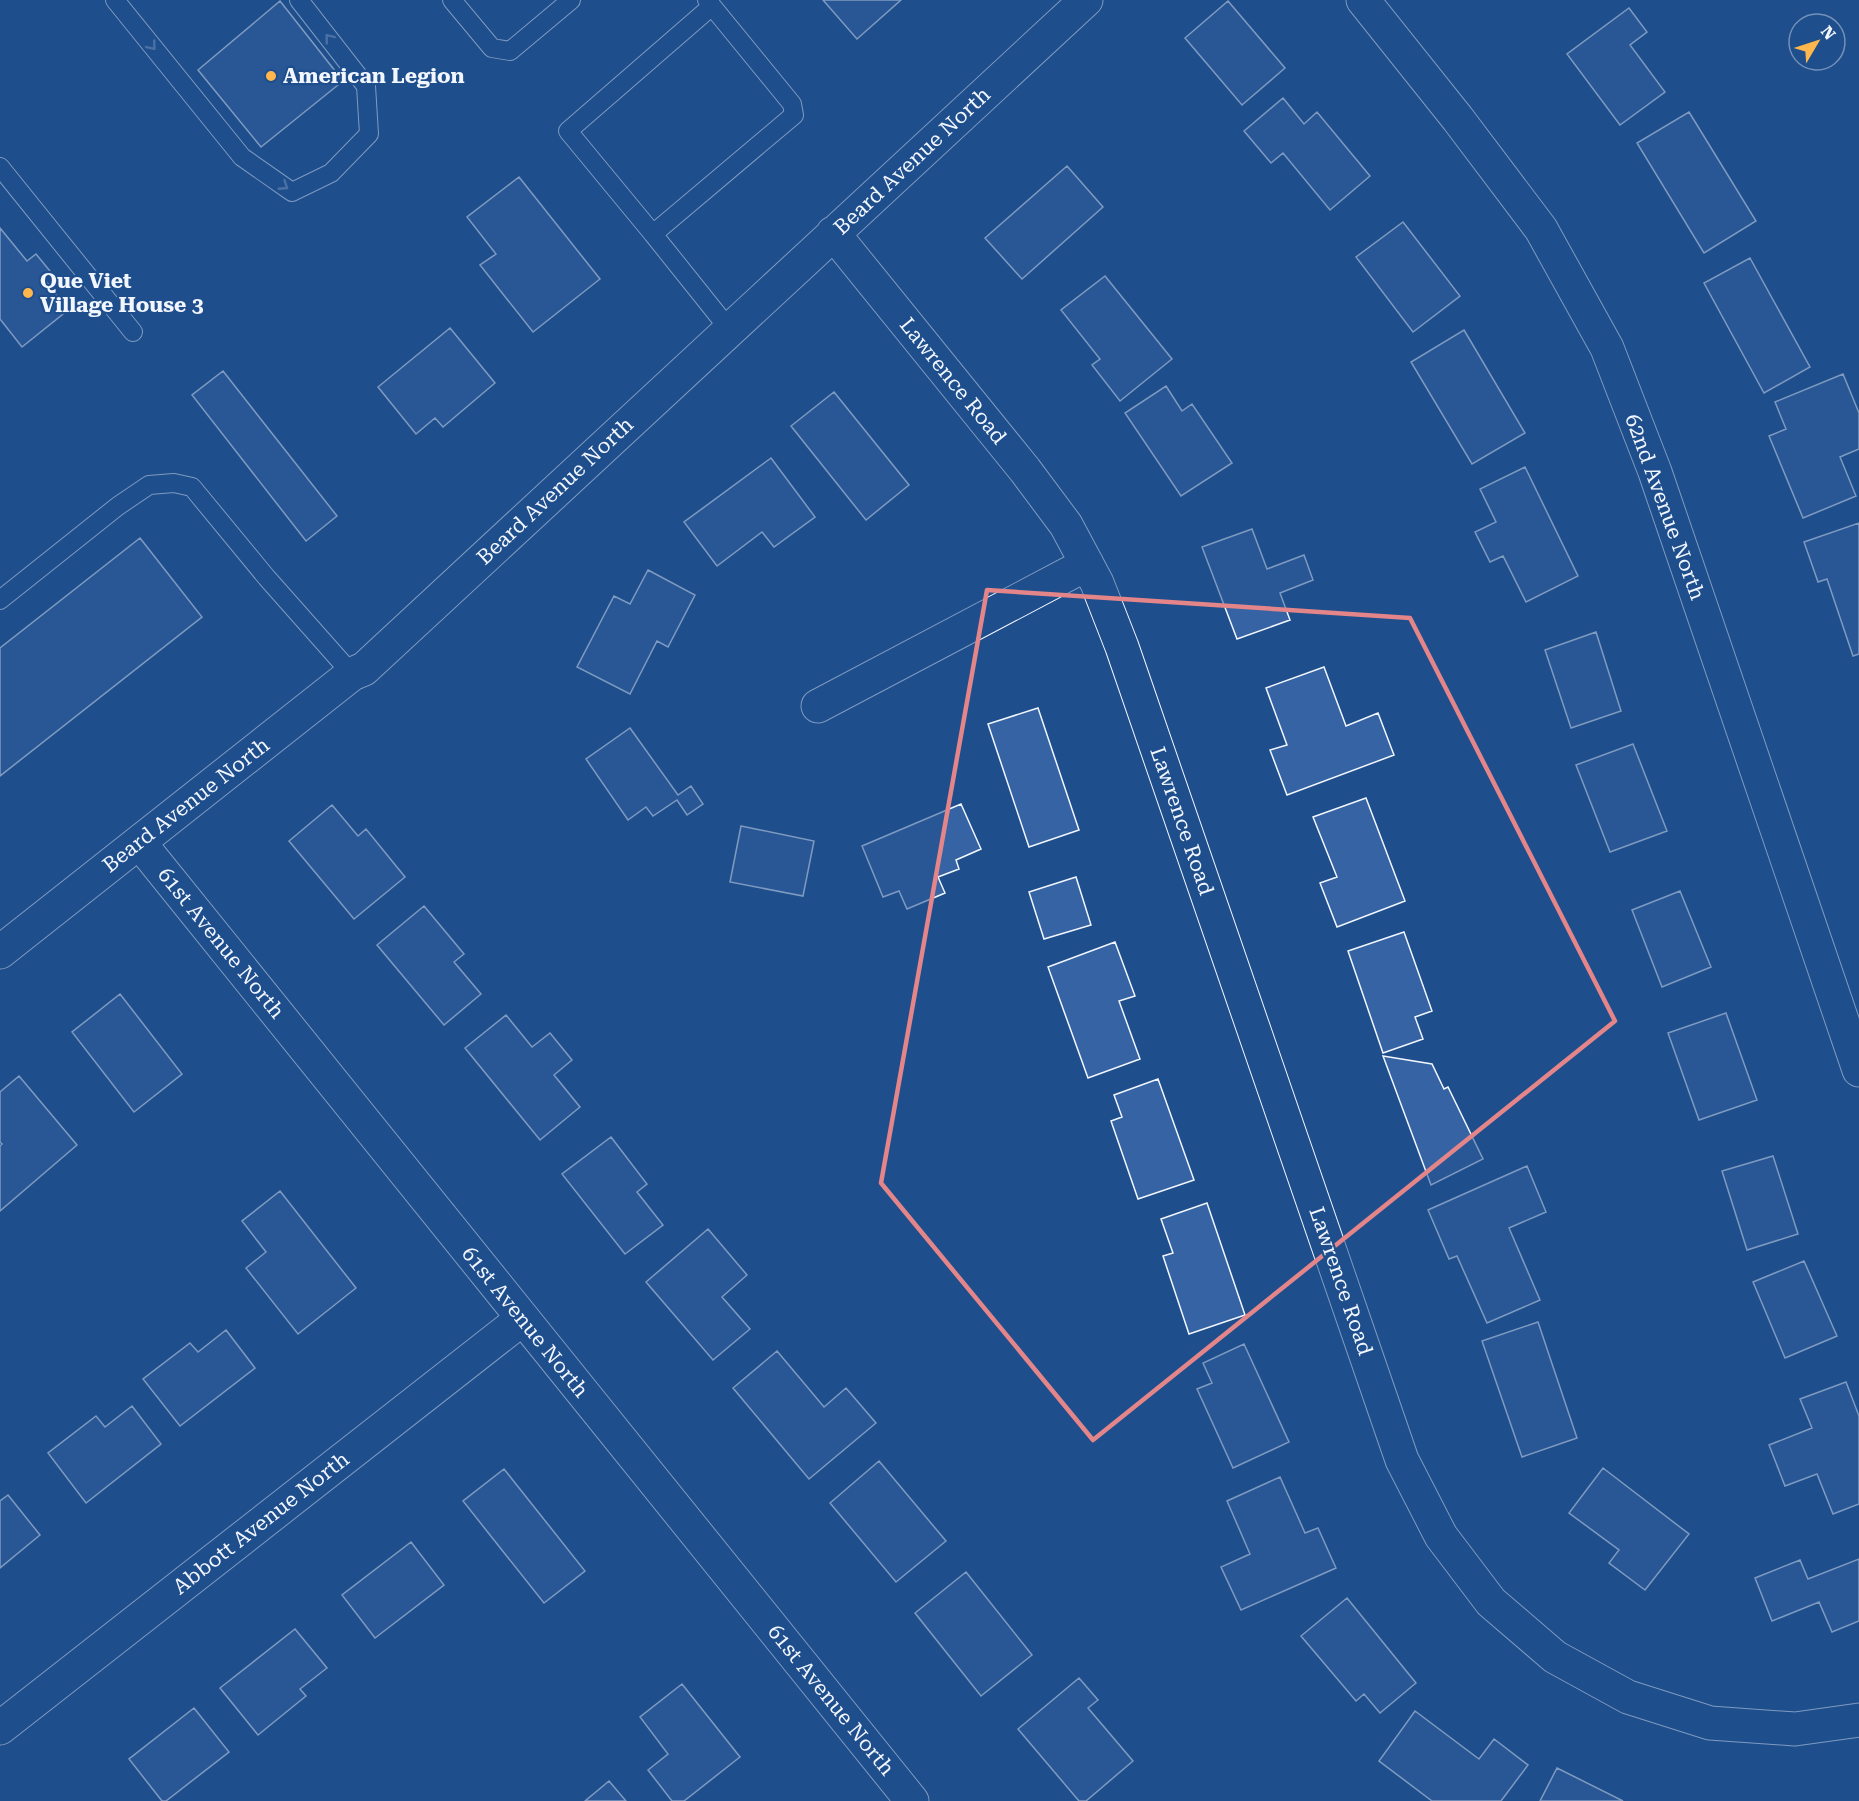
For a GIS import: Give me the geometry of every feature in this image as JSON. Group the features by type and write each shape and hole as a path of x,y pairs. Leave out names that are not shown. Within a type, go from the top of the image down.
{"street":[{"name":"Beard Avenue North","path":"3,944 139,842 352,674 364,669 1086,0"},
{"name":"62nd Avenue North","path":"1363,0 1458,119 1540,229 1607,348 1655,472 1859,1070"},
{"name":"Lawrence Road","path":"833,233 1025,470 1066,525 1097,583 1122,647 1402,1460 1441,1536 1491,1602 1556,1657 1628,1697 1710,1723 1795,1729 1859,1720"},
{"path":"818,706 1086,564"},
{"name":"61st Avenue North","path":"139,842 904,1798"},
{"name":"Abbott Avenue North","path":"0,1728 522,1319"}],"lane":[{"path":"115,0 242,157 292,192 331,172 369,134 366,86 299,0"},
{"path":"452,0 492,48 510,51 571,0"},
{"path":"653,234 795,115 792,104 709,3 568,131 729,329"},
{"path":"0,167 133,332"},
{"path":"0,600 118,506 149,485 174,483 192,487 267,578 352,674"}],"highlighted area":[{"path":"987,590 1410,618 1615,1021 1093,1440 881,1183"}],"building":[{"path":"823,0 901,0 857,39"},
{"name":"American Legion","path":"280,1 343,81 261,147 198,70"},
{"path":"1228,1 1285,68 1242,105 1185,38"},
{"path":"1629,8 1647,32 1630,45 1665,92 1620,125 1567,54"},
{"path":"1283,98 1304,124 1317,112 1370,176 1330,210 1283,153 1271,163 1244,131"},
{"path":"1689,112 1756,221 1704,253 1637,143"},
{"path":"1067,166 1103,207 1022,279 985,238"},
{"path":"519,177 600,279 533,332 480,265 496,254 467,217"},
{"path":"1403,222 1460,296 1413,332 1356,257"},
{"name":"Que Viet Village House 3","path":"0,228 27,261 36,254 50,271 42,276 68,310 22,347 0,319"},
{"path":"1750,258 1810,367 1764,393 1704,283"},
{"path":"1105,276 1172,359 1120,401 1092,365 1100,359 1061,310"},
{"path":"450,328 495,383 443,427 435,418 416,434 378,387"},
{"path":"1464,330 1525,433 1472,464 1411,362"},
{"path":"223,371 337,516 306,541 192,395"},
{"path":"1843,374 1859,413 1859,449 1840,457 1856,496 1803,518 1769,436 1786,429 1775,402"},
{"path":"1166,386 1182,411 1192,404 1232,463 1181,496 1125,413"},
{"path":"834,392 909,485 866,520 791,426"},
{"path":"771,458 815,517 774,547 762,532 717,566 684,522"},
{"path":"1525,467 1578,576 1526,602 1503,556 1490,562 1475,532 1496,522 1480,489"},
{"path":"1859,523 1859,654 1853,656 1827,579 1818,582 1804,542"},
{"path":"1252,529 1267,569 1304,555 1313,580 1280,593 1290,620 1237,639 1202,547"},
{"path":"140,538 202,617 0,776 0,648"},
{"path":"648,570 695,595 668,647 657,641 630,694 577,667 614,596 630,604"},
{"path":"1596,632 1621,711 1571,728 1545,650"},
{"path":"1324,667 1346,726 1378,713 1394,755 1287,795 1270,750 1287,745 1266,688"},
{"path":"1038,708 1079,830 1029,847 988,724"},
{"path":"630,728 678,795 691,786 703,804 687,815 677,800 653,816 646,807 628,820 586,759"},
{"path":"1633,744 1667,831 1610,852 1576,765"},
{"path":"1366,798 1405,901 1337,927 1320,883 1337,877 1313,817"},
{"path":"961,804 981,849 956,860 959,869 938,877 945,893 907,909 899,891 883,897 862,846"},
{"path":"332,805 358,836 366,829 405,877 354,919 289,841"},
{"path":"741,826 814,841 803,896 730,882"},
{"path":"1076,877 1091,925 1044,939 1029,892"},
{"path":"1680,891 1711,967 1662,987 1632,910"},
{"path":"424,906 464,954 454,962 481,994 444,1025 377,945"},
{"path":"1404,932 1432,1011 1415,1017 1423,1039 1383,1053 1348,951"},
{"path":"1115,942 1135,996 1119,1001 1140,1059 1088,1078 1048,967"},
{"path":"120,994 182,1074 134,1112 72,1032"},
{"path":"1726,1013 1757,1100 1699,1120 1668,1033"},
{"path":"506,1015 532,1047 550,1033 572,1060 554,1075 580,1107 540,1140 465,1048"},
{"path":"1383,1056 1432,1064 1444,1089 1448,1087 1483,1159 1431,1185"},
{"path":"19,1076 77,1145 0,1211 0,1146 2,1144 0,1142 0,1092"},
{"path":"1158,1079 1194,1180 1138,1199 1111,1121 1122,1117 1114,1095"},
{"path":"611,1137 647,1184 637,1192 663,1225 625,1254 562,1174"},
{"path":"1773,1156 1798,1234 1747,1250 1722,1171"},
{"path":"1527,1166 1546,1212 1509,1228 1540,1300 1487,1323 1457,1256 1449,1259 1428,1210"},
{"path":"280,1191 356,1288 298,1334 246,1268 266,1252 242,1221"},
{"path":"1207,1203 1245,1315 1189,1334 1163,1256 1173,1253 1161,1219"},
{"path":"708,1229 747,1275 722,1297 750,1329 713,1360 646,1282"},
{"path":"1804,1261 1837,1336 1785,1358 1753,1282"},
{"path":"1538,1322 1577,1438 1522,1457 1482,1341"},
{"path":"226,1330 255,1368 180,1426 143,1379 190,1343 198,1352"},
{"path":"1244,1344 1289,1442 1233,1468 1197,1389 1212,1383 1203,1363"},
{"path":"777,1351 824,1407 846,1388 876,1423 809,1479 733,1388"},
{"path":"1846,1382 1859,1416 1859,1504 1833,1514 1817,1474 1785,1486 1769,1445 1812,1428 1800,1399"},
{"path":"132,1406 161,1444 86,1503 48,1453 96,1416 105,1427"},
{"path":"879,1461 946,1541 896,1582 830,1503"},
{"path":"1603,1468 1689,1534 1645,1590 1609,1563 1619,1550 1569,1513"},
{"path":"504,1469 585,1571 544,1603 463,1501"},
{"path":"1280,1477 1305,1533 1318,1528 1336,1568 1241,1610 1221,1567 1250,1554 1227,1501"},
{"path":"8,1495 40,1535 0,1568 0,1501"},
{"path":"411,1542 444,1585 375,1638 342,1595"},
{"path":"1859,1559 1859,1621 1832,1632 1819,1602 1772,1621 1755,1578 1800,1560 1808,1579"},
{"path":"966,1572 1032,1655 981,1696 915,1613"},
{"path":"1347,1598 1416,1683 1380,1713 1364,1694 1356,1701 1301,1636"},
{"path":"295,1629 327,1668 300,1689 306,1696 258,1735 220,1688"},
{"path":"1079,1678 1098,1700 1088,1708 1133,1761 1086,1801 1079,1801 1018,1729"},
{"path":"682,1684 740,1757 684,1801 672,1801 648,1770 668,1754 640,1717"},
{"path":"194,1708 229,1752 166,1801 162,1801 129,1759"},
{"path":"1415,1711 1479,1759 1494,1739 1528,1765 1501,1801 1432,1801 1379,1761"},
{"path":"1557,1768 1623,1801 1540,1801"},
{"path":"609,1781 626,1801 585,1801"}],"place":[{"name":"American Legion","path":"271,76"},
{"name":"Que Viet Village House 3","path":"28,293"}]}
